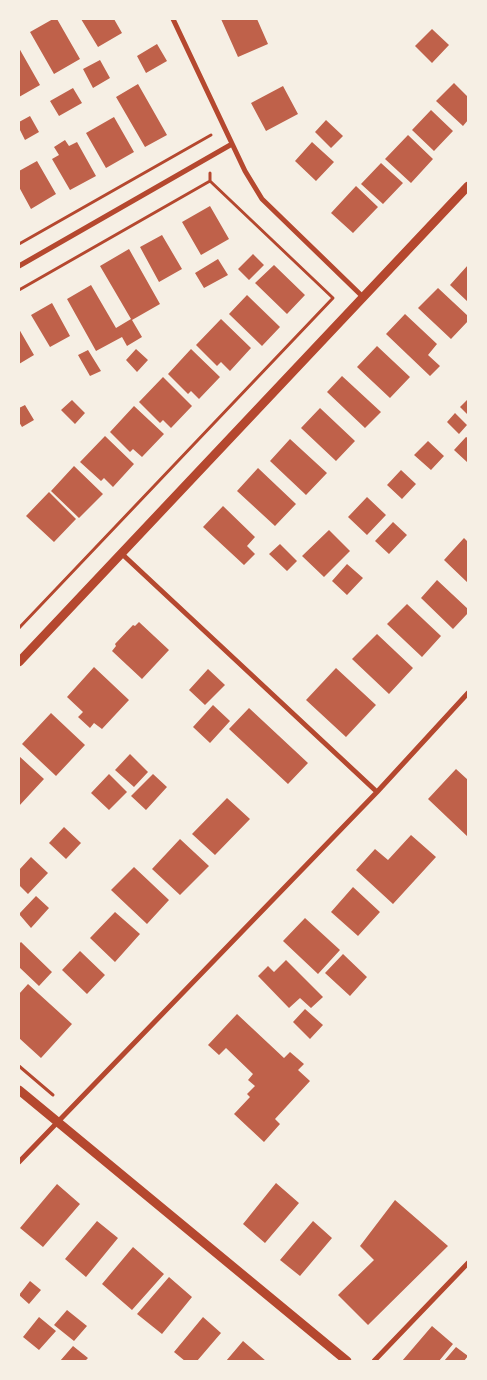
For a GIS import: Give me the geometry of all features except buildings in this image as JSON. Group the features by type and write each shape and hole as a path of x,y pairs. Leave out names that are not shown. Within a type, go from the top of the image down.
{"street":[{"path":"173,19 245,171 262,199 363,297"},
{"path":"19,266 232,144"},
{"path":"19,662 468,186"},
{"path":"121,553 377,792"},
{"path":"19,1162 377,792 468,692"},
{"path":"19,1090 347,1361"},
{"path":"374,1361 468,1263"}],"path":[{"path":"19,244 211,135"},
{"path":"19,290 210,181 333,298 19,628"},
{"path":"19,1066 53,1094"}]}
